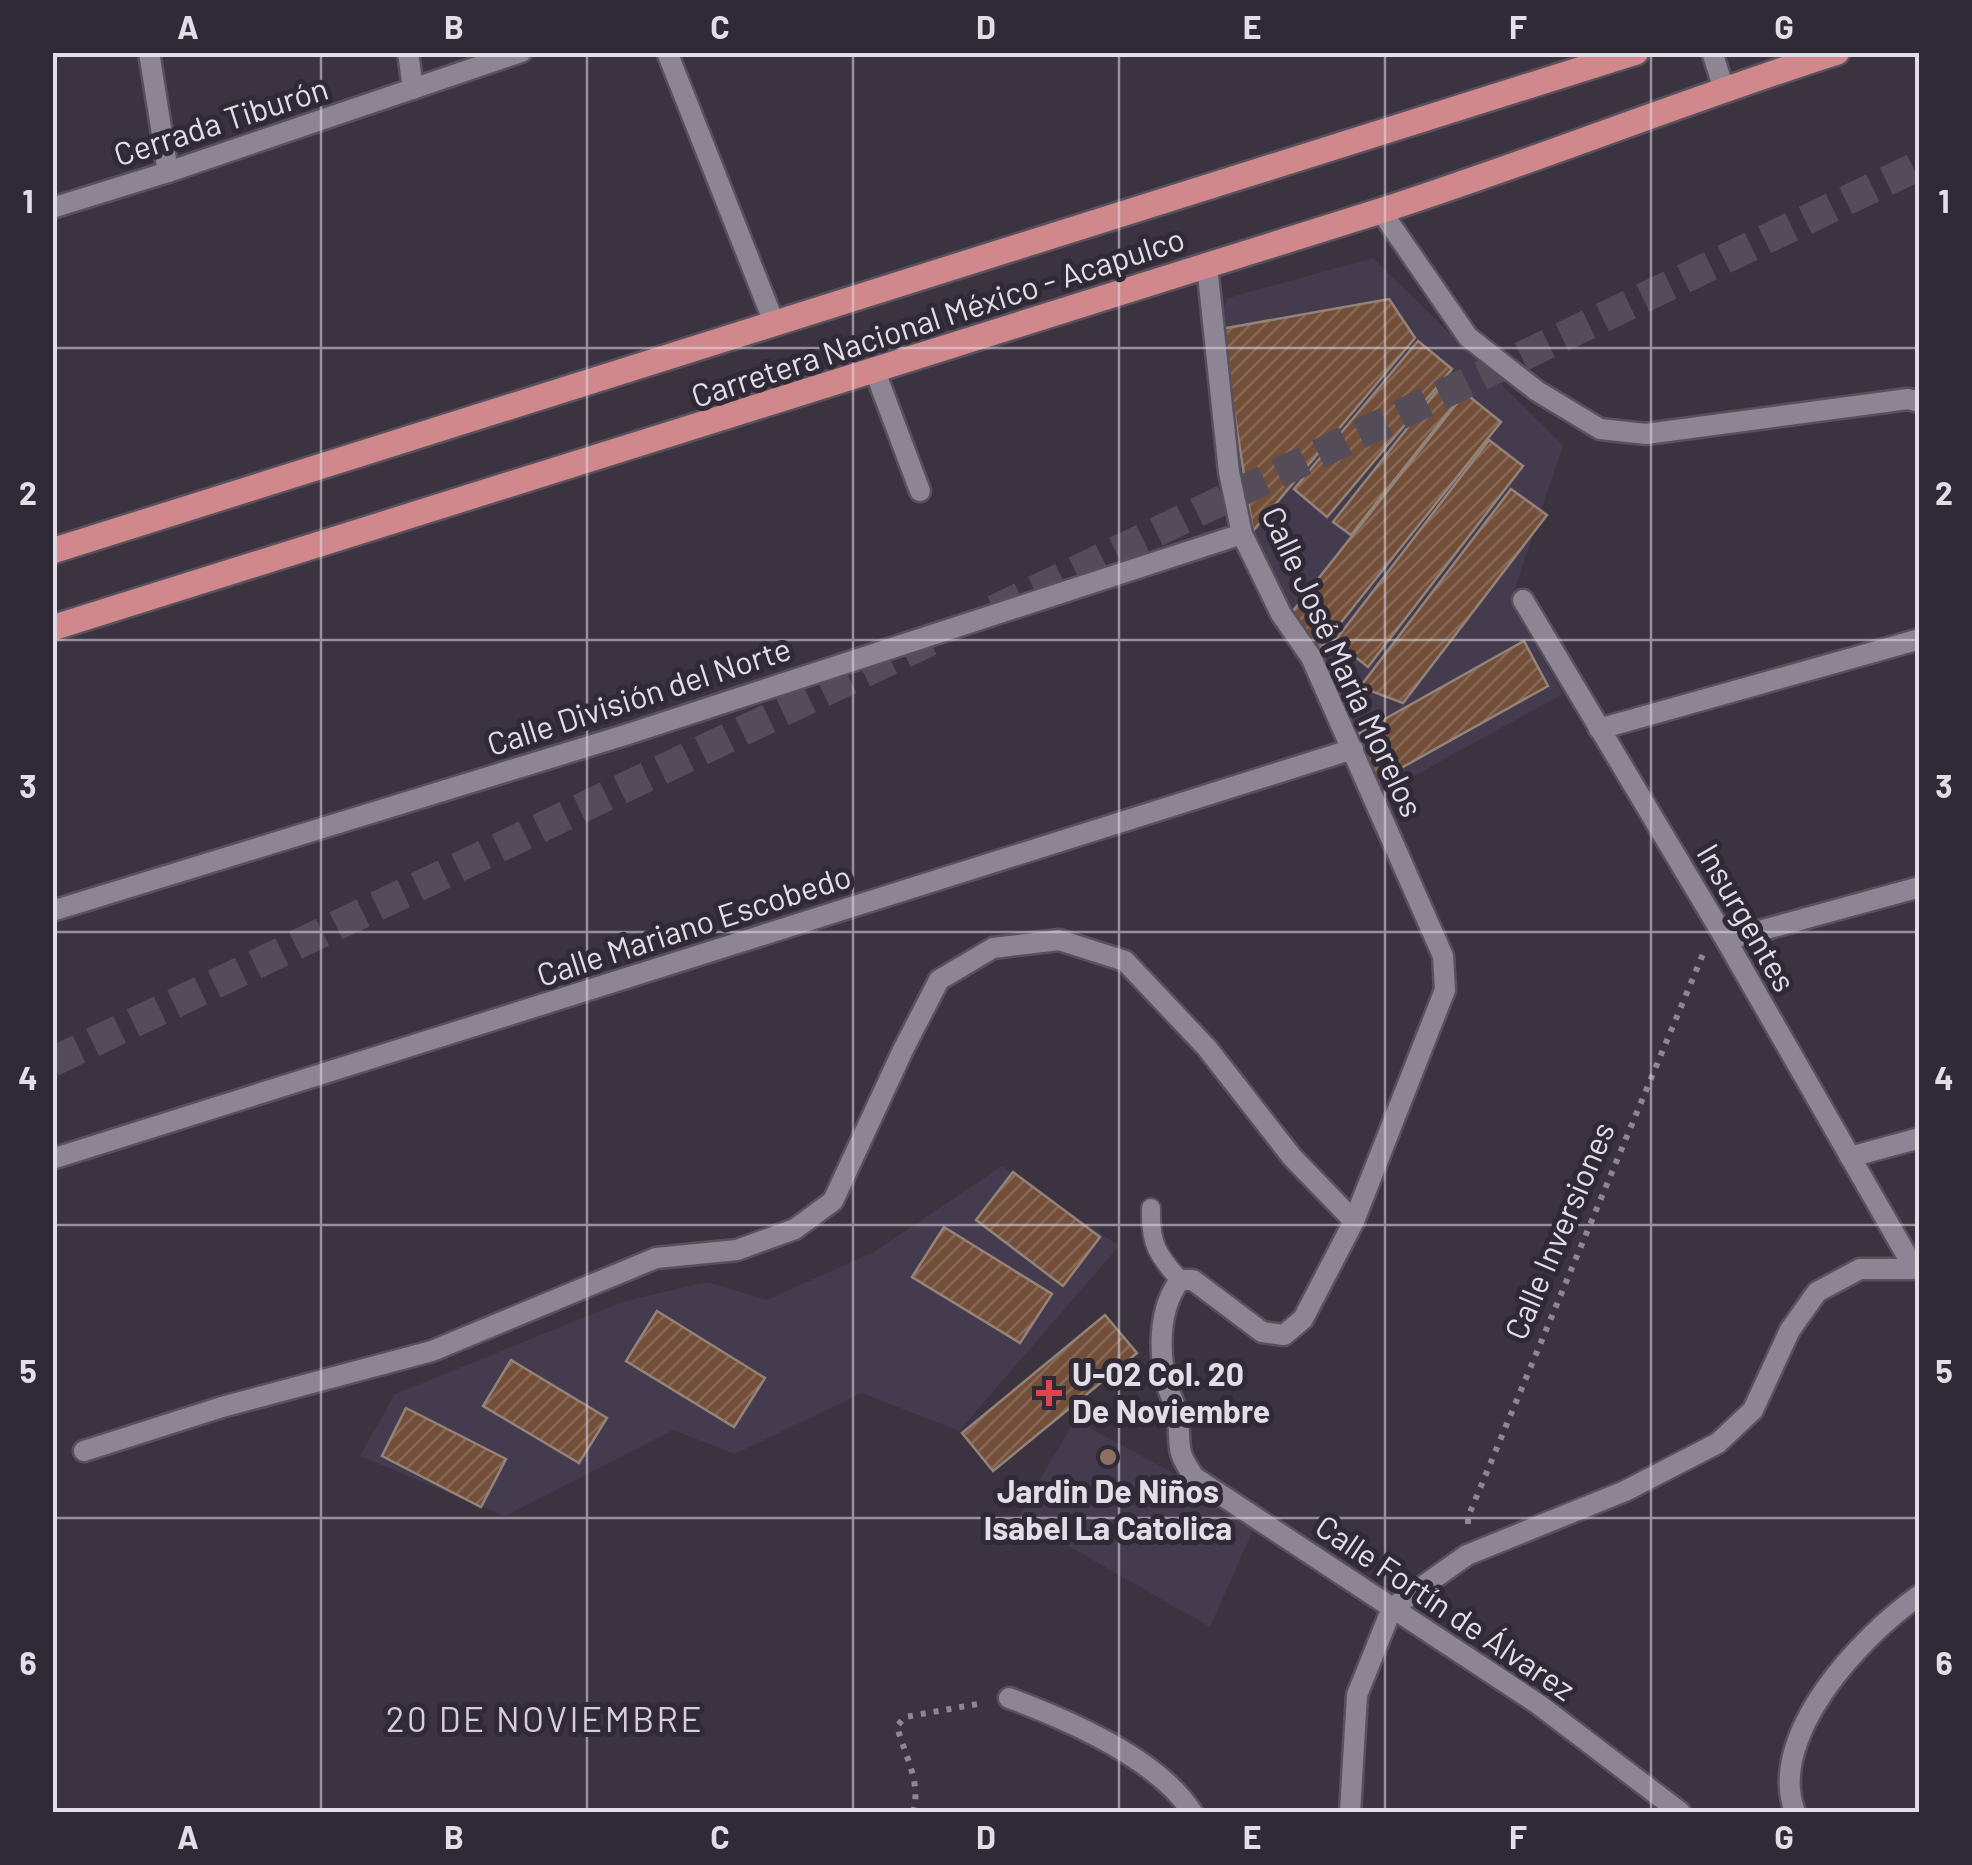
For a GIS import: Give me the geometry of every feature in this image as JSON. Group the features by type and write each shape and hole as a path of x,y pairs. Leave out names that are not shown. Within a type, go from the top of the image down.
{"main road":[{"name":"Carretera Nacional México - Acapulco","path":"52,551 1636,52"},
{"name":"Carretera Nacional México - Acapulco","path":"52,628 876,374 1381,211 1724,88 1837,52"}],"street":[{"path":"149,52 168,172"},
{"path":"408,52 413,89"},
{"name":"Cerrada Tiburón","path":"52,208 521,52"},
{"path":"668,52 775,324"},
{"path":"1712,52 1724,88"},
{"path":"1381,211 1468,338 1537,391 1600,429 1646,434 1908,399 1920,402"},
{"name":"Calle José María Morelos","path":"1180,1280 1206,1286 1262,1332 1284,1335 1303,1319 1354,1221 1444,990 1443,956 1353,749 1311,658 1281,614 1242,534 1228,472 1207,266"},
{"path":"876,374 920,491"},
{"name":"Calle División del Norte","path":"52,911 625,734 1242,534"},
{"name":"Insurgentes","path":"1522,600 1917,1268"},
{"path":"1599,729 1920,639"},
{"name":"Calle Mariano Escobedo","path":"52,1160 1353,749"},
{"path":"1726,940 1920,888"},
{"path":"84,1451 222,1407 432,1351 656,1258 737,1250 795,1229 833,1200 939,980 993,948 1059,940 1125,961 1207,1048 1292,1157 1354,1221"},
{"path":"1850,1157 1920,1138"},
{"path":"1350,1812 1357,1695 1392,1608 1467,1556 1625,1491 1718,1443 1753,1410 1790,1330 1817,1292 1860,1268 1917,1268"},
{"name":"Calle Fortín de Álvarez","path":"1180,1280 1171,1292 1164,1315 1162,1348 1166,1384 1178,1414 1178,1453 1194,1477 1538,1704 1680,1812"},
{"path":"1794,1812 1794,1746 1826,1684 1900,1609 1920,1595"},
{"path":"1009,1698 1130,1755 1181,1796 1192,1812"}],"lane":[{"path":"1151,1208 1150,1236 1163,1262 1180,1280"}],"path":[{"name":"Calle Inversiones","path":"1467,1556 1468,1517 1704,951 1726,940"},
{"path":"913,1812 914,1777 897,1726 904,1717 1009,1698"}],"shaded area":[{"path":"1373,258 1563,445 1510,603 1563,694 1383,793 1319,661 1248,534 1220,319 1228,298"},
{"path":"1002,1166 1119,1246 959,1431 862,1393 735,1454 673,1430 505,1516 360,1456 395,1394 625,1301 707,1282 767,1300 874,1252"},
{"path":"1075,1420 1258,1519 1210,1627 1018,1517"}],"building":[{"path":"1389,299 1415,338 1253,531 1221,329"},
{"path":"1418,341 1452,369 1327,517 1294,489"},
{"path":"1443,383 1461,396 1351,535 1333,522"},
{"path":"1465,393 1501,422 1319,650 1292,612"},
{"path":"1489,440 1523,466 1368,667 1335,641"},
{"path":"1511,489 1547,515 1403,703 1360,687"},
{"path":"1524,641 1548,686 1376,782 1351,738"},
{"path":"1013,1172 1100,1237 1063,1286 976,1220"},
{"path":"944,1227 1052,1294 1020,1343 912,1277"},
{"path":"657,1311 765,1378 734,1427 626,1361"},
{"name":"U-02 Col. 20 De Noviembre","path":"1105,1315 1137,1353 993,1471 962,1433"},
{"path":"511,1360 607,1418 579,1463 483,1406"},
{"path":"406,1408 506,1459 481,1507 382,1456"}],"tunnel":[{"path":"994,610 1920,165"},
{"path":"52,1062 930,641"}],"place":[{"name":"U-02 Col. 20 De Noviembre","path":"1049,1393"},
{"name":"Jardin De Niños Isabel La Catolica","path":"1108,1457"}],"district":[{"name":"20 DE NOVIEMBRE","path":"545,1720"}]}
